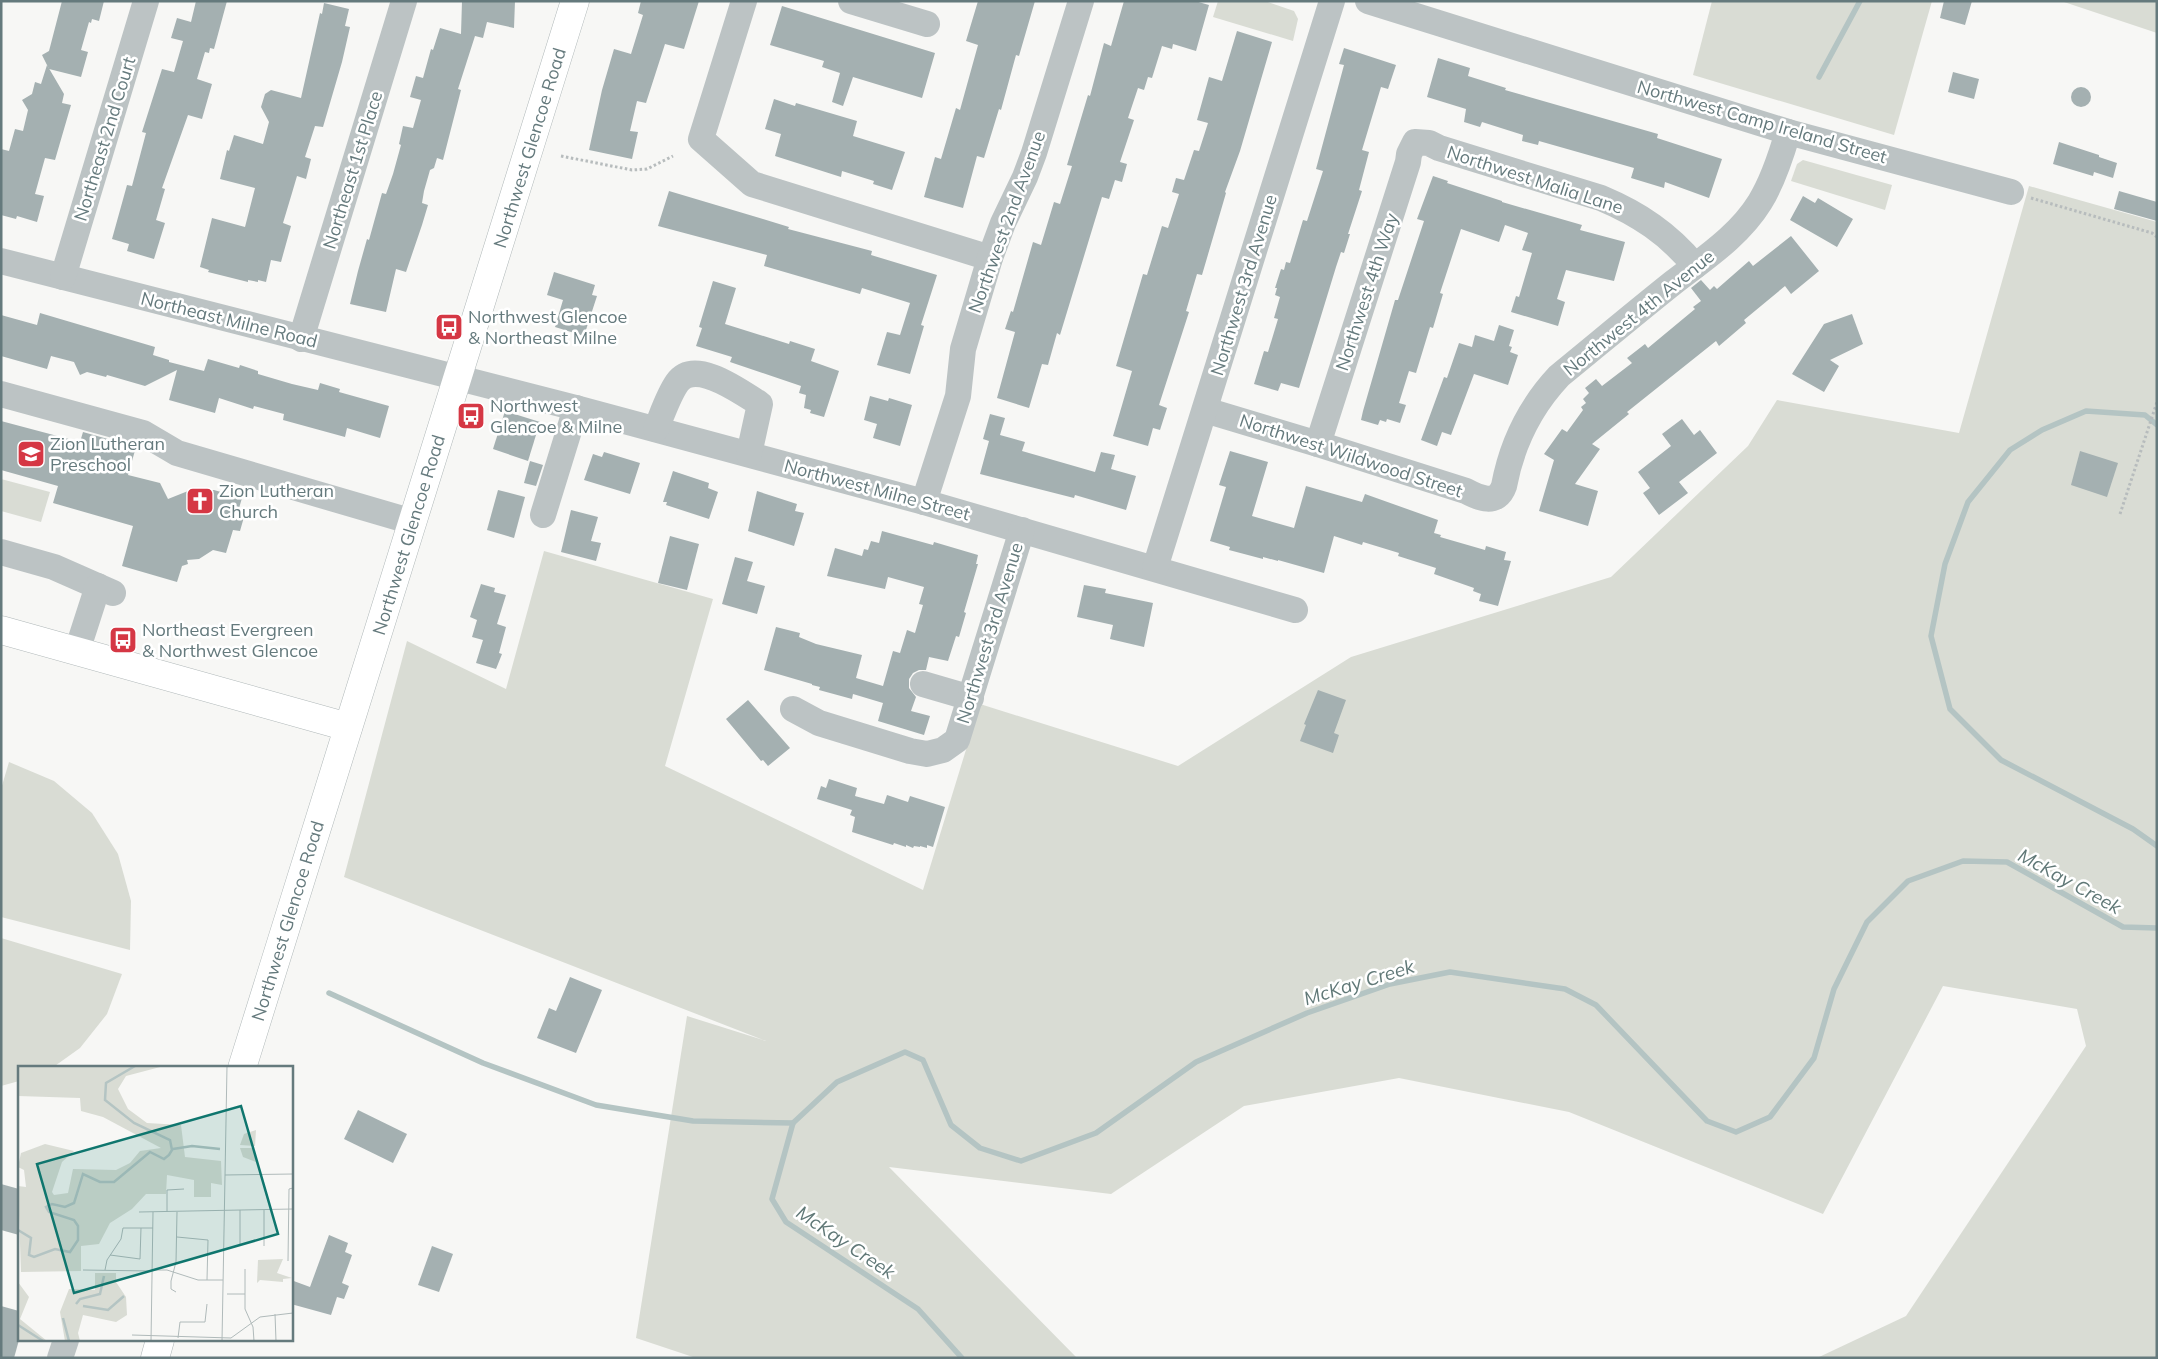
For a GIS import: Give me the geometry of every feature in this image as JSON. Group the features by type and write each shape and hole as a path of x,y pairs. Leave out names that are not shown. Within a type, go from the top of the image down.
{"main road":[{"name":"Northwest Glencoe Road","path":"243,1066 414,522 575,1"},
{"path":"1,630 348,727"},
{"path":"155,1358 159,1342"}],"street":[{"name":"Northeast 2nd Court","path":"63,278 146,1"},
{"name":"Northeast 1st Place","path":"302,339 404,1"},
{"path":"744,1 701,139 752,184 990,258"},
{"path":"851,1 927,24"},
{"name":"Northwest 2nd Avenue","path":"924,502 958,396 963,349 990,258 1003,223 1034,153 1081,1"},
{"name":"Northwest Camp Ireland Street","path":"1368,1 1788,132 2011,192"},
{"name":"Northwest 3rd Avenue","path":"1155,568 1329,2"},
{"name":"Northwest 4th Avenue","path":"1497,498 1502,492 1520,433 1531,411 1544,393 1559,376 1720,247 1744,223 1760,203 1770,183 1788,132"},
{"name":"Northwest Malia Lane","path":"1415,142 1429,143 1439,148 1601,198 1624,207 1650,222 1676,243 1695,266"},
{"name":"Northwest 4th Way","path":"1318,444 1408,162 1408,154 1415,142"},
{"name":"Northeast Milne Road","path":"1,261 302,339 458,376"},
{"path":"656,429 677,382 688,375 706,375 730,384 760,404 749,454"},
{"name":"Northwest Milne Street","path":"458,376 924,502 1295,610"},
{"path":"1,394 143,434 177,453 414,522"},
{"path":"543,516 576,408"},
{"name":"Northwest Wildwood Street","path":"1205,410 1466,491 1481,499 1497,498"},
{"name":"Northwest 3rd Avenue","path":"793,709 819,723 910,751 927,754 942,750 957,740 1022,530"},
{"path":"1,552 54,567 105,589 77,651"},
{"path":"923,684 971,698"},
{"path":"60,1358 65,1342"}],"path":[{"path":"561,156 632,170 647,168 673,156"},
{"path":"2011,192 2152,233 2157,237"},
{"path":"2120,514 2157,402"}],"shaded area":[{"path":"1218,1 1265,1 1294,11 1298,19 1293,41 1213,17"},
{"path":"1712,1 1932,1 1894,135 1693,75"},
{"path":"2061,1 2157,1 2157,33"},
{"path":"1803,160 1892,185 1885,210 1791,181 1797,164"},
{"path":"2029,186 2157,222 2157,1358 1817,1358 1906,1316 2086,1046 2077,1009 1943,986 1823,1214 1569,1112 1399,1078 1244,1106 1111,1194 889,1167 1077,1358 696,1358 636,1338 687,1016 766,1041 344,877 407,641 506,689 544,551 713,599 665,766 923,890 980,704 1178,766 1351,657 1611,577 1748,446 1777,400 1959,433"},
{"path":"1,479 50,492 41,522 1,511"},
{"path":"9,762 54,781 92,813 118,854 131,901 130,950 1,917 1,789"},
{"path":"1,938 122,974 107,1014 80,1048 55,1066 18,1066 18,1081 1,1086"}],"building":[{"path":"62,1 104,1 99,21 92,19 91,23 89,22 81,50 88,52 81,77 49,69 42,55 49,51"},
{"path":"196,1 227,1 214,49 210,48 209,53 205,52 197,79 212,84 202,119 188,115 162,188 165,189 156,220 165,223 154,259 127,251 129,244 112,239 127,185 132,186 146,133 142,132 162,69 174,72 183,41 171,38 177,18 191,22"},
{"path":"462,1 515,1 514,28 487,22 483,38 475,36 458,89 461,90 443,160 437,158 434,168 430,170 422,203 428,205 422,225 406,272 396,269 386,312 350,304 367,239 369,240 382,193 386,194 393,174 401,145 399,144 403,126 413,128 421,100 410,97 416,76 423,78 431,49 433,50 440,28 461,34"},
{"path":"641,1 699,1 684,49 665,44 646,103 637,101 630,131 638,132 632,159 589,150 602,90 614,49 631,54 643,15 638,13"},
{"path":"978,1 1035,1 1019,56 1016,55 1001,110 999,109 984,158 977,156 963,208 924,197 935,157 941,159 956,108 960,110 978,45 966,41"},
{"path":"1124,1 1195,1 1209,5 1196,51 1173,44 1172,49 1162,46 1152,78 1148,77 1144,90 1138,88 1128,118 1134,120 1120,162 1127,164 1122,182 1115,180 1109,199 1102,197 1060,335 1057,333 1048,365 1042,364 1029,408 997,398 1015,332 1005,329 1011,311 1013,312 1033,242 1041,245 1054,202 1060,204 1072,166 1067,165 1088,95 1090,96 1104,43 1111,46"},
{"path":"1944,1 1972,1 1965,25 1940,18"},
{"path":"324,3 349,9 345,26 350,27 323,127 315,126 305,157 311,159 306,179 297,176 283,223 291,226 281,262 271,260 266,282 248,280 248,282 208,272 209,270 200,267 212,218 245,227 255,188 220,179 227,150 229,151 234,135 263,144 269,122 261,107 265,94 271,90 301,98 320,13 322,14"},
{"path":"782,6 935,53 922,98 853,77 843,106 832,102 840,73 822,67 824,61 770,45"},
{"path":"1237,31 1272,42 1240,151 1225,192 1202,275 1197,274 1186,311 1189,312 1159,405 1167,408 1160,430 1153,428 1148,446 1113,436 1132,371 1116,366 1143,274 1147,275 1162,226 1168,228 1179,194 1172,192 1176,178 1184,180 1194,150 1199,151 1208,123 1197,120 1209,77 1222,81"},
{"path":"1344,48 1396,65 1388,89 1381,87 1362,150 1369,152 1359,190 1362,191 1344,253 1341,252 1336,267 1299,388 1281,383 1278,391 1254,384 1264,351 1268,352 1278,319 1274,318 1280,297 1275,295 1277,288 1275,288 1281,269 1284,270 1286,262 1290,263 1303,220 1307,221 1323,171 1316,169 1344,65 1339,64"},
{"path":"1438,58 1470,68 1468,76 1506,88 1505,90 1658,134 1657,138 1722,159 1709,198 1665,182 1664,188 1631,178 1634,168 1539,141 1538,145 1522,141 1523,135 1482,122 1480,127 1464,122 1466,109 1427,97"},
{"path":"47,65 64,94 62,103 71,105 55,160 45,158 35,194 44,196 37,222 17,216 16,219 1,215 1,149 9,151 15,129 23,131 28,110 22,100 32,94 35,82 41,84"},
{"path":"1953,72 1979,79 1974,99 1948,92"},
{"path":"2081,87 2088,90 2091,97 2088,104 2081,107 2074,104 2071,97 2074,90"},
{"path":"774,99 795,106 796,103 857,121 853,136 905,152 892,190 873,184 874,181 842,171 841,177 775,156 781,134 765,129"},
{"path":"2059,142 2117,163 2113,178 2094,172 2093,176 2053,164"},
{"path":"1433,176 1448,181 1447,183 1502,202 1582,225 1580,230 1625,242 1614,281 1566,270 1557,299 1565,302 1558,326 1511,312 1516,296 1519,297 1532,253 1522,250 1528,233 1505,225 1499,242 1461,229 1440,293 1443,294 1433,328 1430,327 1416,373 1409,371 1399,403 1406,405 1400,423 1387,419 1386,422 1380,420 1378,425 1361,420 1395,300 1398,300 1424,221 1417,219"},
{"path":"669,191 789,227 788,229 872,251 871,255 937,275 921,325 924,326 910,374 877,365 887,332 900,335 910,303 862,288 860,294 764,266 767,255 658,226"},
{"path":"2119,191 2157,202 2157,221 2114,209"},
{"path":"1803,196 1815,203 1818,198 1853,219 1837,247 1790,220"},
{"path":"1791,236 1819,271 1791,294 1785,286 1744,320 1746,323 1719,346 1716,341 1627,412 1629,414 1592,444 1600,449 1575,484 1598,491 1588,526 1539,511 1554,460 1544,454 1562,429 1567,432 1583,410 1581,407 1586,403 1583,399 1589,393 1585,388 1596,379 1602,386 1632,363 1627,358 1645,344 1648,348 1695,309 1693,307 1701,301 1691,288 1701,280 1710,290 1714,286 1717,289 1749,261 1753,266"},
{"path":"554,272 595,285 592,295 597,296 584,336 555,327 563,300 547,295"},
{"path":"713,281 736,288 725,324 789,344 790,341 815,349 811,361 839,371 824,417 810,413 811,410 804,408 806,395 799,393 801,386 730,362 732,357 696,346 702,328 699,327"},
{"path":"40,313 155,347 153,355 169,360 169,362 204,371 208,359 239,368 240,365 258,371 258,374 292,384 318,390 320,383 340,389 339,392 389,406 380,438 347,428 345,437 283,420 284,414 254,406 253,409 219,398 215,413 169,400 177,370 145,386 107,375 106,377 87,372 80,375 74,362 51,356 47,369 1,356 1,315 37,325"},
{"path":"1852,314 1863,344 1830,360 1839,366 1824,392 1792,374 1824,324"},
{"path":"1499,325 1514,330 1509,346 1512,347 1510,352 1518,355 1508,385 1474,374 1451,435 1442,432 1437,446 1421,440 1444,377 1447,378 1459,343 1472,347 1475,335 1494,341"},
{"path":"870,396 888,401 889,398 912,405 900,446 873,438 877,424 864,420"},
{"path":"505,411 540,422 528,461 493,449"},
{"path":"990,414 1005,418 1000,435 1025,442 1022,451 1095,472 1101,452 1115,455 1111,469 1136,476 1126,510 1075,495 1074,498 980,474 989,441 983,439"},
{"path":"1682,419 1694,435 1700,430 1717,453 1679,482 1688,493 1659,515 1643,493 1650,488 1638,472 1671,446 1662,434"},
{"name":"Zion Lutheran Church","path":"1,421 80,442 83,432 136,447 128,475 160,483 168,499 188,491 214,490 242,498 237,515 244,517 240,531 233,530 226,553 213,550 199,559 187,560 188,564 182,566 177,582 122,566 133,526 53,503 58,486 1,470"},
{"path":"1230,451 1268,462 1252,516 1294,528 1306,486 1362,502 1365,494 1438,520 1434,533 1441,535 1440,537 1485,550 1486,546 1506,552 1504,560 1511,561 1498,606 1479,601 1481,594 1473,591 1474,588 1434,574 1436,568 1398,556 1399,553 1363,542 1362,545 1334,536 1324,573 1278,560 1263,557 1263,559 1229,550 1230,547 1210,541 1226,487 1219,485"},
{"path":"2080,451 2118,463 2107,497 2071,485"},
{"path":"604,452 640,463 630,494 584,480 593,454 602,457"},
{"path":"530,461 543,465 536,486 524,483"},
{"path":"673,471 709,483 708,488 718,492 709,519 666,505 667,502 663,502"},
{"path":"498,490 525,497 514,538 487,530"},
{"path":"757,491 797,504 795,511 804,513 794,546 748,531"},
{"path":"571,510 598,517 591,541 601,543 596,561 561,552"},
{"path":"882,531 933,545 934,542 978,555 976,564 978,564 964,612 966,613 959,637 956,636 948,661 929,657 926,670 919,670 913,673 909,679 909,688 916,697 911,711 930,716 924,735 878,721 883,703 853,694 852,699 819,690 820,687 812,684 764,670 776,627 800,633 799,637 816,644 862,655 856,678 883,686 893,651 900,653 907,630 915,633 923,605 919,604 924,587 888,577 885,589 827,576 835,548 862,556 864,549 868,550 871,541 879,543"},
{"path":"670,536 699,544 687,590 658,583"},
{"path":"735,557 753,562 747,581 765,586 757,614 722,604"},
{"path":"481,584 495,588 494,592 506,595 497,624 506,627 499,653 502,654 496,669 476,663 483,640 472,637 477,620 470,617"},
{"path":"1084,585 1106,589 1105,593 1153,603 1144,647 1110,639 1113,625 1077,617"},
{"path":"1318,690 1346,700 1334,733 1339,735 1333,753 1300,741 1306,725 1304,724"},
{"path":"748,700 790,748 768,766 763,760 761,761 726,719"},
{"path":"829,779 857,788 855,796 884,804 887,795 908,802 910,796 945,807 933,847 927,845 927,848 914,846 913,848 894,843 893,845 852,832 855,817 850,815 852,810 817,799 821,786 826,788"},
{"path":"570,977 602,990 576,1053 537,1038 549,1008 556,1011"},
{"path":"358,1110 407,1134 393,1163 344,1139"},
{"path":"1,1184 18,1189 18,1235 1,1230"},
{"path":"329,1235 348,1243 345,1252 352,1255 342,1283 349,1286 344,1299 337,1297 331,1315 292,1304 292,1280 310,1287"},
{"path":"432,1246 453,1254 439,1292 418,1285"},
{"path":"1,1306 18,1311 18,1342 14,1358 1,1358"}],"waterway":[{"path":"1819,77 1860,1"},
{"name":"McKay Creek","path":"2157,425 2145,415 2086,411 2042,430 2010,450 1968,502 1945,564 1931,636 1950,709 2001,760 2133,829 2157,846"},
{"name":"McKay Creek","path":"962,1358 918,1309 786,1222 772,1199 793,1123 837,1082 905,1052 923,1060 951,1125 980,1148 1021,1161 1096,1133 1196,1062 1307,1013 1390,984 1450,972 1565,989 1596,1005 1707,1121 1736,1132 1770,1117 1814,1058 1834,989 1867,922 1908,881 1963,861 2007,862 2123,927 2157,928"},
{"path":"329,993 483,1063 596,1105 693,1121 793,1123"}],"place":[{"name":"Northwest Glencoe & Northeast Milne","path":"449,327"},
{"name":"Northwest Glencoe & Milne","path":"471,416"},
{"name":"Zion Lutheran Preschool","path":"31,454"},
{"name":"Zion Lutheran Church","path":"200,501"},
{"name":"Northeast Evergreen & Northwest Glencoe","path":"123,640"}]}
